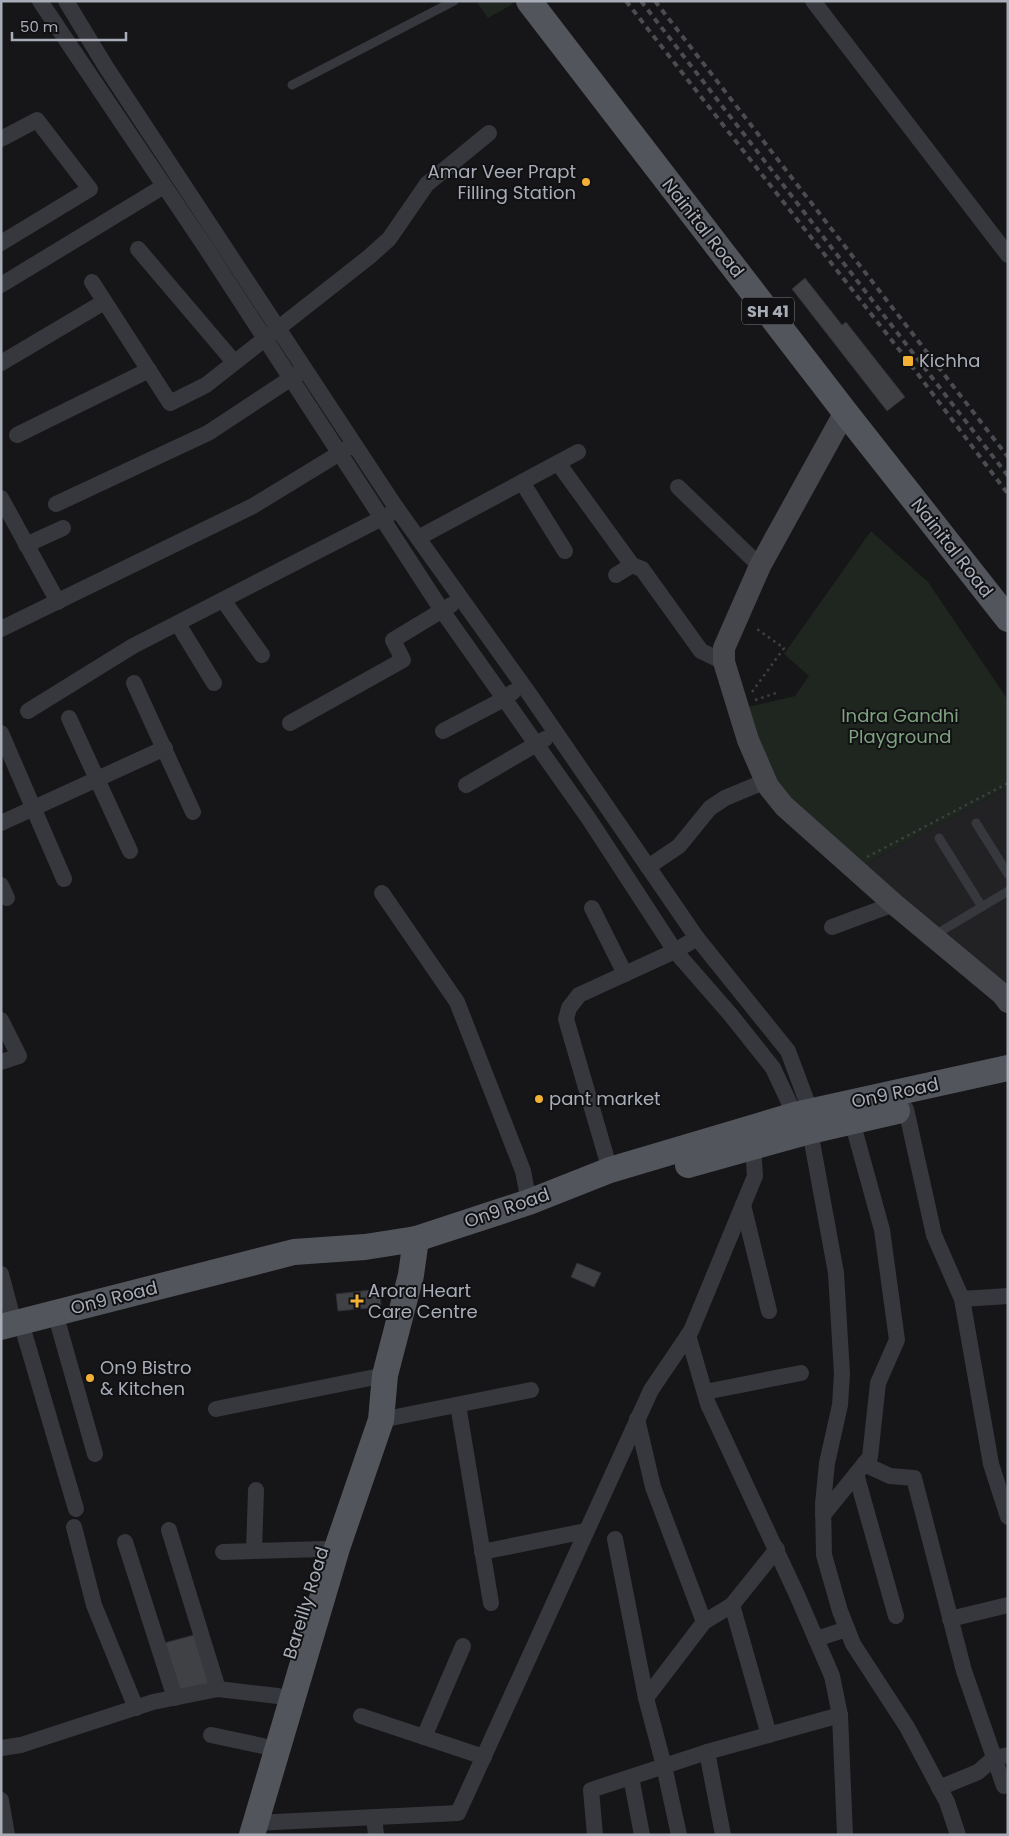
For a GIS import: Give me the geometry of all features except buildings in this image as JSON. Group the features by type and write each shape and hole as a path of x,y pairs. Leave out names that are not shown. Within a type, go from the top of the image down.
{"main road":[{"name":"Nainital Road","path":"529,1 845,412 1008,619"},
{"name":"Nainital Road","path":"548,1 852,394 1008,590"},
{"name":"On9 Road","path":"10,1332 294,1252 366,1247 416,1239 529,1202 610,1170 900,1092 1008,1068"},
{"path":"529,1202 616,1185 753,1147 805,1118 852,1121 1008,1086"},
{"name":"Bareilly Road","path":"248,1831 337,1548 380,1420 385,1375 411,1275 416,1239"},
{"path":"10,1332 58,1327 296,1268 366,1247"},
{"name":"Bareilly Road","path":"248,1831 263,1746 322,1548 363,1418 385,1375"}],"street":[{"path":"40,1 164,186 443,612 589,819 675,950 773,1068 805,1118"},
{"path":"66,1 106,67 398,510 556,732 697,938 788,1051 805,1118 836,1273 842,1374 840,1405 826,1463 823,1515 824,1555 853,1644 907,1728 946,1802 958,1835"},
{"path":"813,1 1008,254"},
{"path":"1,140 36,120 90,189 1,243"},
{"path":"92,282 170,403 206,385 369,257 389,239 427,184 489,133"},
{"path":"1,285 164,186"},
{"path":"138,249 234,362"},
{"path":"1,363 104,302"},
{"path":"56,504 208,433 305,369"},
{"path":"17,435 149,370"},
{"path":"845,412 760,566 724,648 724,662 748,740 766,781 784,806 894,904 1002,994 1008,1002"},
{"path":"1,630 253,506 354,444"},
{"path":"418,538 578,452"},
{"path":"558,463 632,565 642,569 701,651 724,662"},
{"path":"522,482 565,551"},
{"path":"678,487 760,566"},
{"path":"1,498 58,602"},
{"path":"28,711 134,646 398,510"},
{"path":"26,545 63,528"},
{"path":"616,575 632,565"},
{"path":"290,723 403,660 393,640 443,612 461,598"},
{"path":"223,600 262,655"},
{"path":"178,624 214,682"},
{"path":"134,683 193,812"},
{"path":"443,731 504,699 523,685"},
{"path":"70,718 130,851"},
{"path":"466,785 537,745 556,732"},
{"path":"1,733 64,879"},
{"path":"1,823 165,748"},
{"path":"648,867 679,846 710,808 725,798 766,781"},
{"path":"382,892 457,1002 523,1171 529,1202"},
{"path":"832,927 894,904"},
{"path":"592,908 625,974"},
{"path":"610,1170 566,1019 569,1008 579,995 697,938"},
{"path":"1,1020 18,1056 1,1062"},
{"path":"906,1109 934,1235 962,1299 991,1464 1008,1517"},
{"path":"823,1515 870,1457 878,1383 897,1340 882,1230 852,1121"},
{"path":"248,1831 374,1817 458,1813 637,1419 651,1390 688,1334 755,1176 753,1147"},
{"path":"744,1205 769,1311"},
{"path":"1,1274 10,1332 76,1509"},
{"path":"962,1299 1008,1296"},
{"path":"58,1327 95,1454"},
{"path":"688,1334 708,1404 776,1549 832,1676 840,1715 845,1835"},
{"path":"705,1392 801,1373"},
{"path":"216,1410 385,1375"},
{"path":"380,1420 531,1390"},
{"path":"458,1405 490,1603"},
{"path":"637,1419 653,1487 704,1622"},
{"path":"860,1469 896,1616"},
{"path":"860,1469 890,1476 914,1478 964,1671 1001,1756 1004,1786"},
{"path":"254,1551 256,1490"},
{"path":"74,1526 94,1605 136,1708"},
{"path":"169,1530 218,1689"},
{"path":"482,1552 586,1531"},
{"path":"615,1539 646,1698 664,1766 678,1835"},
{"path":"125,1542 175,1698"},
{"path":"223,1552 322,1548"},
{"path":"646,1698 704,1622 732,1605 776,1549"},
{"path":"732,1605 769,1734"},
{"path":"950,1619 1008,1605"},
{"path":"816,1639 847,1629"},
{"path":"424,1737 463,1646"},
{"path":"1,1748 21,1745 136,1708 218,1689 278,1696"},
{"path":"595,1835 591,1790 708,1752 840,1715"},
{"path":"361,1716 484,1757"},
{"path":"211,1735 263,1746"},
{"path":"708,1752 723,1835"},
{"path":"939,1788 978,1772 1001,1756"},
{"path":"631,1777 642,1835"},
{"path":"1,1800 7,1835"},
{"path":"374,1817 376,1835"}],"lane":[{"path":"292,85 454,1"},
{"path":"976,822 1008,874"},
{"path":"939,838 982,907"},
{"path":"933,936 1008,891"}],"path":[{"path":"738,616 784,648 751,693 752,701 779,692"},
{"path":"862,860 1008,782"}],"shaded area":[{"path":"1008,787 1008,993 862,866"}],"green space":[{"path":"476,1 511,1 513,4 488,18"},
{"name":"Indra Gandhi Playground","path":"871,531 928,582 1008,700 1008,787 862,866 772,779 748,707 795,696 809,676 784,654"}],"railway":[{"path":"626,1 908,361 1008,494"},
{"path":"641,1 1008,476"},
{"path":"655,1 1008,457"}],"place":[{"name":"Amar Veer Prapt Filling Station","path":"586,182"},
{"name":"Kichha","path":"908,361"},
{"name":"pant market","path":"539,1099"},
{"name":"Arora Heart Care Centre","path":"357,1301"},
{"name":"On9 Bistro & Kitchen","path":"90,1378"}]}
